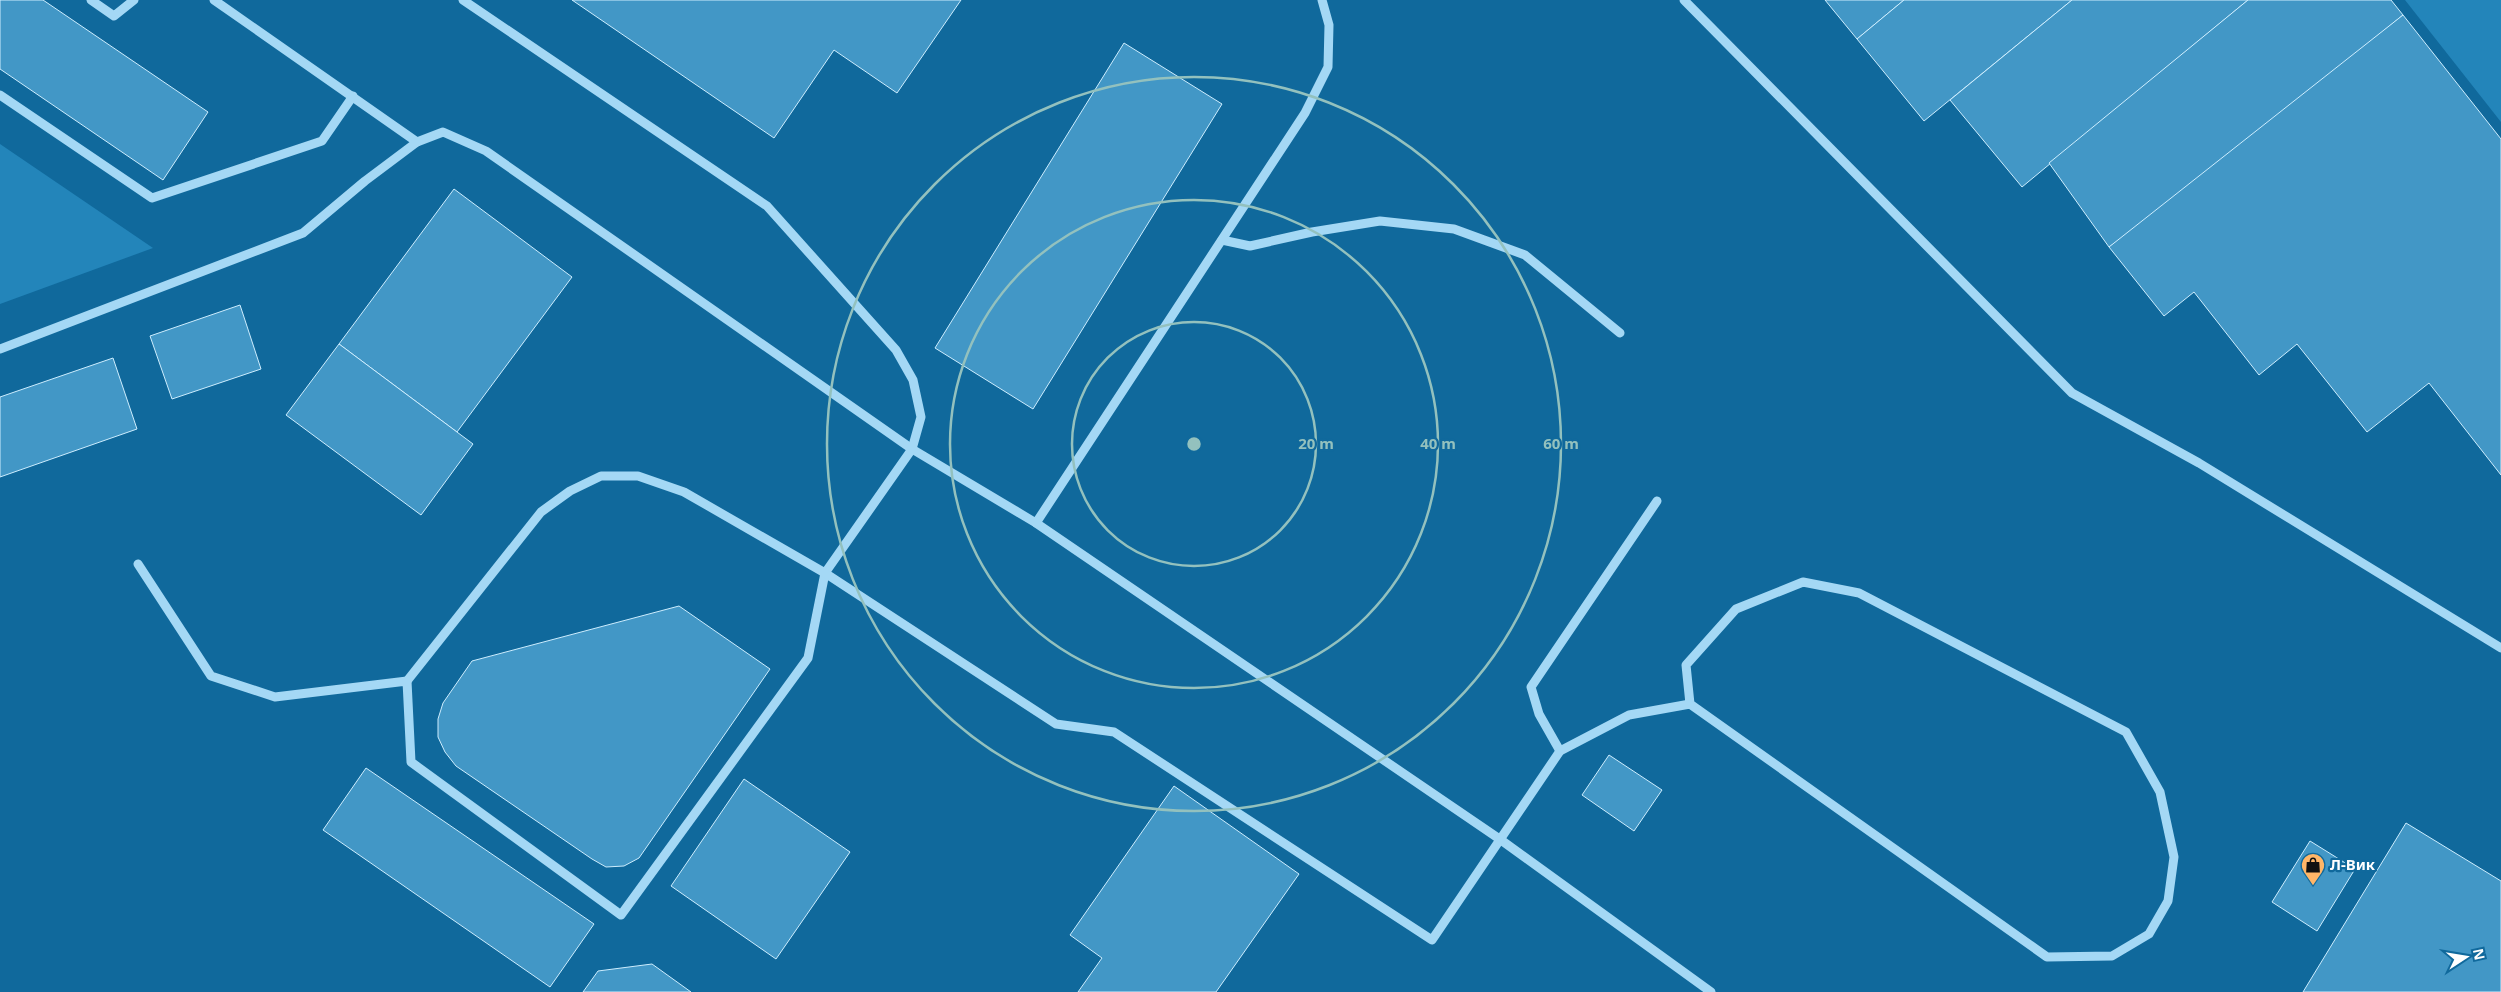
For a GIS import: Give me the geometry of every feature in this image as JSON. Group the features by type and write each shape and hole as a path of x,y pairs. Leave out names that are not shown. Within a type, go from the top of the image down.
{"street":[{"path":"91,0 114,16 134,0"},
{"path":"214,0 417,142"},
{"path":"463,0 767,206 896,350 913,380 921,416 912,449 825,573 808,658 621,915 411,762 407,681 541,512 570,491 601,476 638,476 684,492 825,573 1056,724 1114,732 1432,940 1560,751 1629,714 1690,704 2048,957 2112,956 2149,934 2168,901 2174,857 2160,792 2126,732 1859,594 1804,582 1736,609 1686,665 1690,704"},
{"path":"1036,523 1305,113 1328,67 1329,24 1322,0"},
{"path":"1684,0 2072,393 2199,463 2501,648"},
{"path":"0,95 152,198 322,141 353,96"},
{"path":"0,349 303,233 365,181 417,142 443,132 486,151 912,449 1036,523 1501,840 1711,992"},
{"path":"1222,240 1250,246 1312,232 1380,221 1454,229 1525,255 1620,333"},
{"path":"1560,751 1538,714 1531,687 1657,501"},
{"path":"138,564 211,676 275,697 407,681"}],"shaded area":[{"path":"2405,0 2501,0 2501,122"},
{"path":"0,144 153,248 0,304"}],"building":[{"path":"0,0 43,0 208,112 163,180 0,69"},
{"path":"572,0 961,0 897,93 834,50 774,138"},
{"path":"1825,0 1904,0 1857,39"},
{"path":"1904,0 2072,0 1924,121 1857,39"},
{"path":"2072,0 2248,0 2022,187 1950,100"},
{"path":"2248,0 2391,0 2403,15 2171,204 2109,247 2049,163"},
{"path":"2403,15 2501,139 2501,475 2429,383 2367,432 2297,344 2259,375 2194,292 2164,316 2109,247"},
{"path":"1124,43 1222,104 1033,409 935,348"},
{"path":"454,189 572,277 457,432 339,344"},
{"path":"240,305 261,369 172,399 150,336"},
{"path":"339,344 473,444 421,515 286,415"},
{"path":"113,358 137,429 0,477 0,397"},
{"path":"679,606 770,669 639,858 624,866 606,867 456,766 445,752 438,737 438,719 443,703 472,661"},
{"path":"1609,755 1662,790 1634,831 1582,795"},
{"path":"366,768 594,924 550,987 323,830"},
{"path":"744,779 850,852 776,959 671,886"},
{"path":"1174,786 1299,874 1216,992 1078,992 1102,958 1070,935"},
{"path":"2406,823 2501,881 2501,992 2303,992"},
{"name":"Л-Вик","path":"2310,841 2355,869 2317,931 2272,902"},
{"path":"652,964 691,992 583,992 598,971"}],"place":[{"name":"Л-Вик","path":"2313,886"}]}
